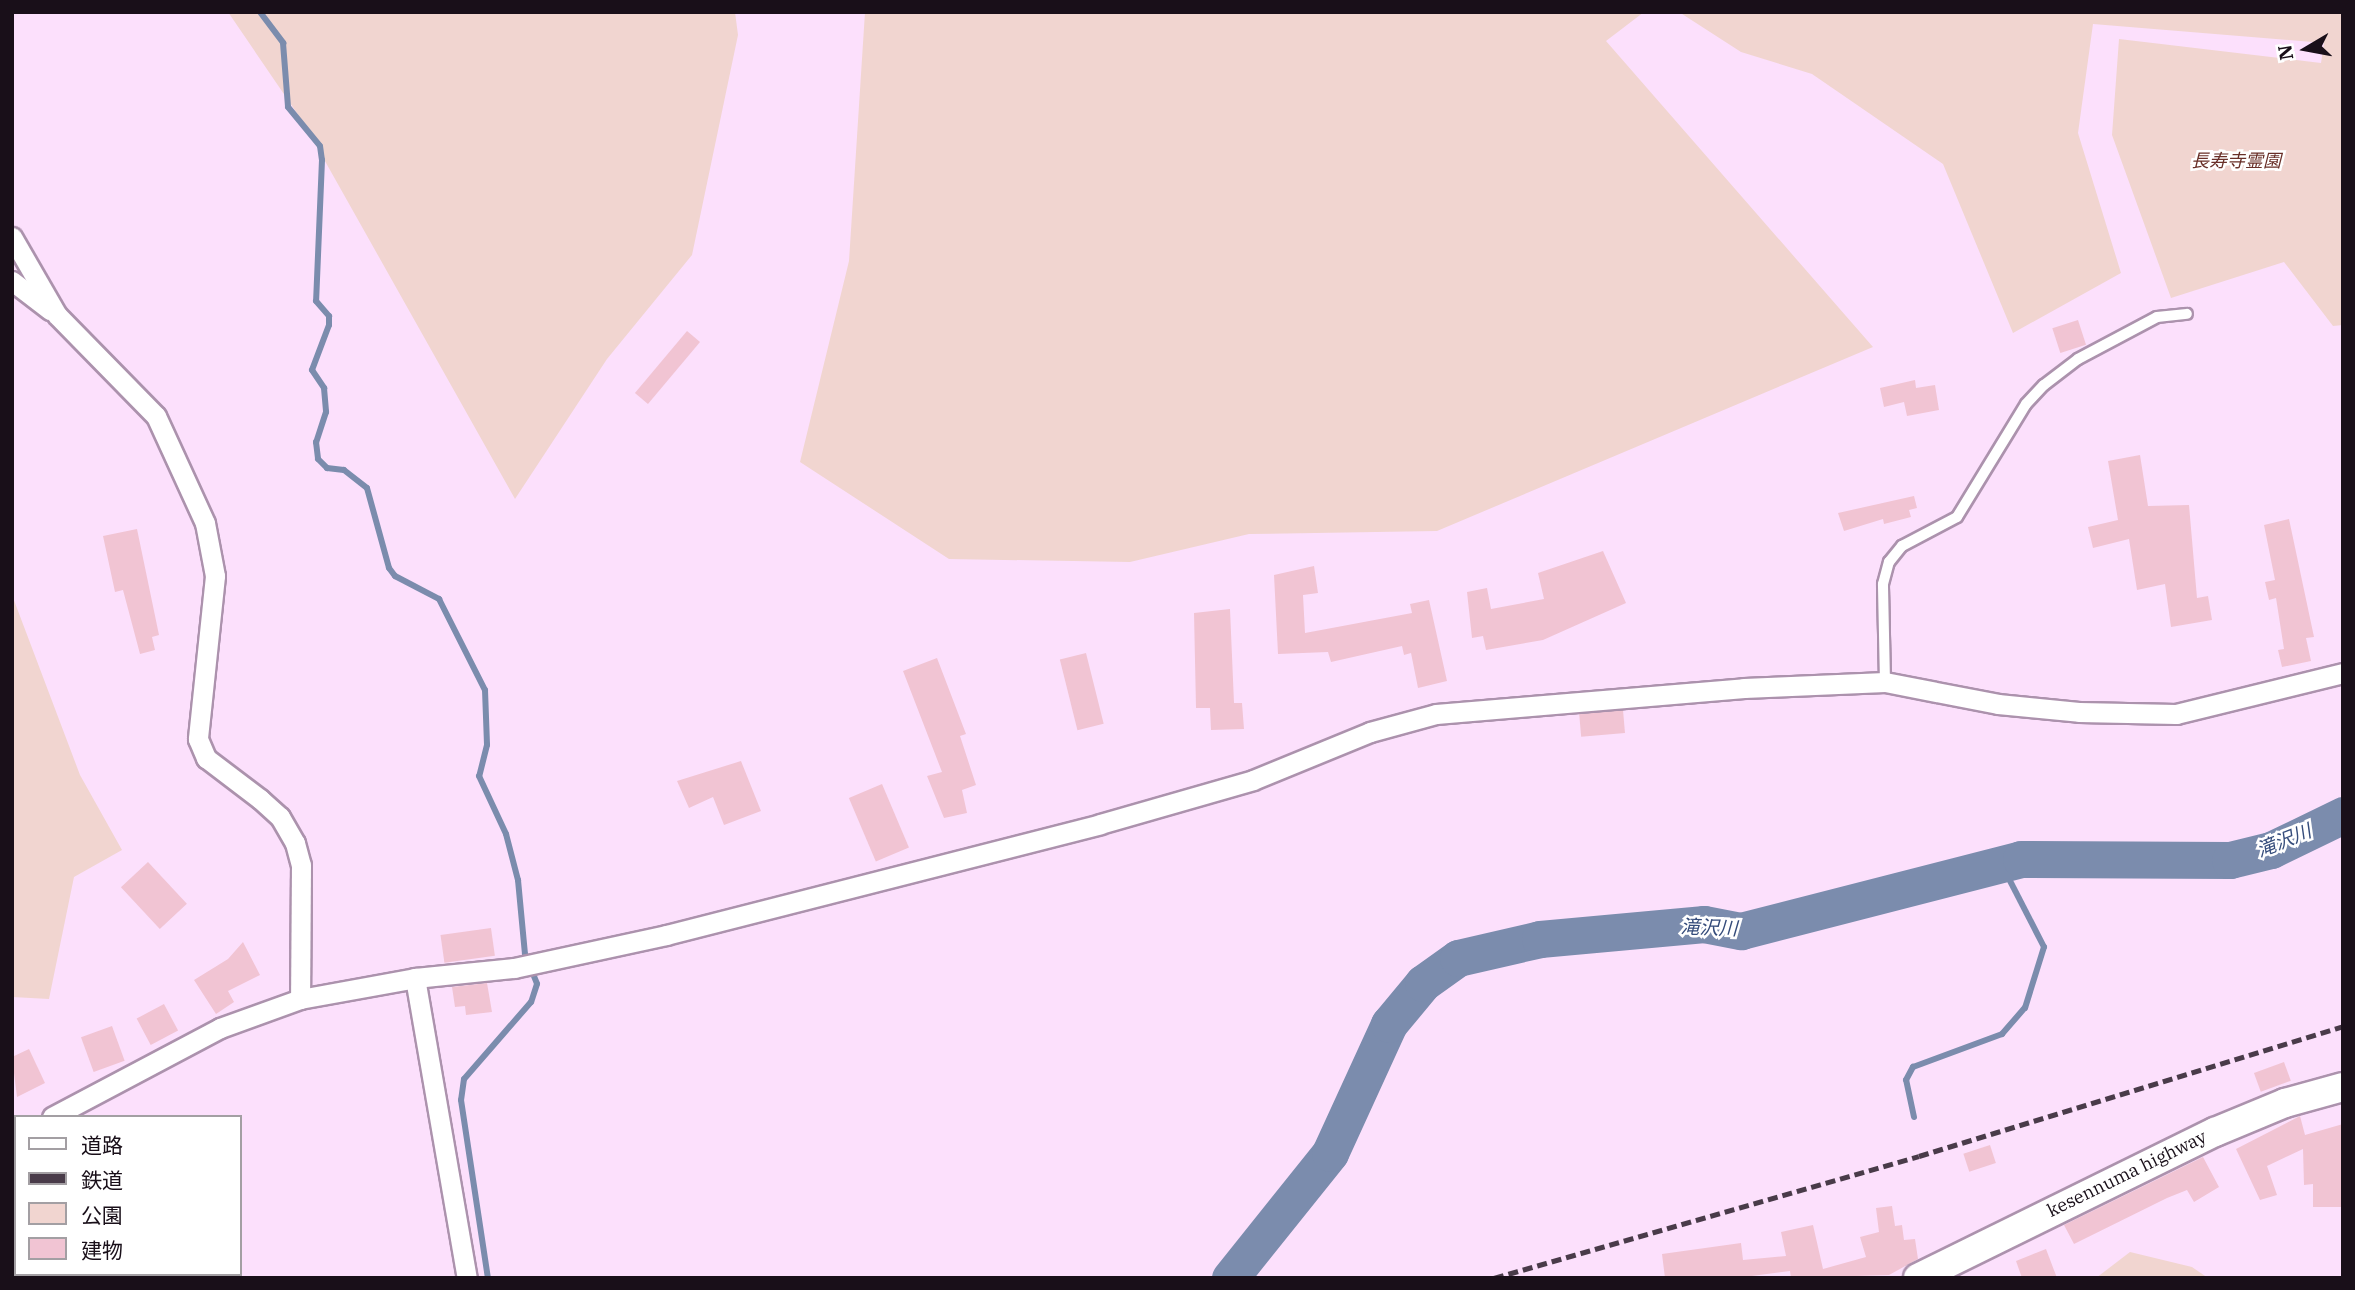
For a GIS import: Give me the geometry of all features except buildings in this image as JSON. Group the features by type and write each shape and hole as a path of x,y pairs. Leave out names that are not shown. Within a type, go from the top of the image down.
{"street":[{"path":"12,237 57,315"},
{"path":"12,281 57,315 156,416 205,523 215,576 198,739 206,758 280,817 295,843 301,878 300,999"},
{"path":"56,1115 220,1028 300,999 415,978 514,968 666,935 1100,824 1253,780 1370,732 1436,713 1744,688 1885,682 1998,704 2079,712 2176,714 2343,673"},
{"path":"415,978 467,1278"},
{"name":"kesennuma highway","path":"1918,1278 2251,1116 2343,1087"}],"lane":[{"path":"1885,682 1883,584 1889,562 1902,546 1957,517 2026,404 2044,385 2078,359 2157,317 2187,314"}],"green space":[{"path":"228,12 735,12 738,35 692,255 607,359 515,499 303,122"},
{"path":"865,12 1644,12 1606,41 1873,347 1437,531 1249,534 1130,562 949,559 800,462 849,261"},
{"name":"長寿寺霊園","path":"1679,12 2343,12 2343,325 2333,326 2284,262 2171,298 2112,135 2119,39 2321,63 2324,43 2093,24 2078,133 2121,273 2013,333 1943,164 1812,74 1741,52"},
{"path":"12,595 80,775 122,850 74,877 49,999 12,997"},
{"path":"2130,1252 2192,1267 2208,1278 2096,1278"}],"waterway":[{"path":"260,12 283,43 288,107 320,146 322,160 316,301 329,316 329,325 312,370 324,388 326,412 316,442 318,459 327,468 344,470 367,488 389,568 395,576 439,599 485,690 487,745 479,776 506,834 518,880 525,954 537,984 531,1002 464,1079 461,1100 488,1278"},
{"name":"滝沢川","path":"1230,1278 1330,1153 1389,1024 1423,983 1458,958 1540,939 1704,924 1741,931 2021,859 2230,860 2271,850 2343,815"},
{"path":"1914,1117 1906,1080 1913,1067 2002,1034 2025,1008 2044,947 2009,879 1983,868"}],"railway":[{"path":"1494,1278 1919,1156 2343,1026"}]}
